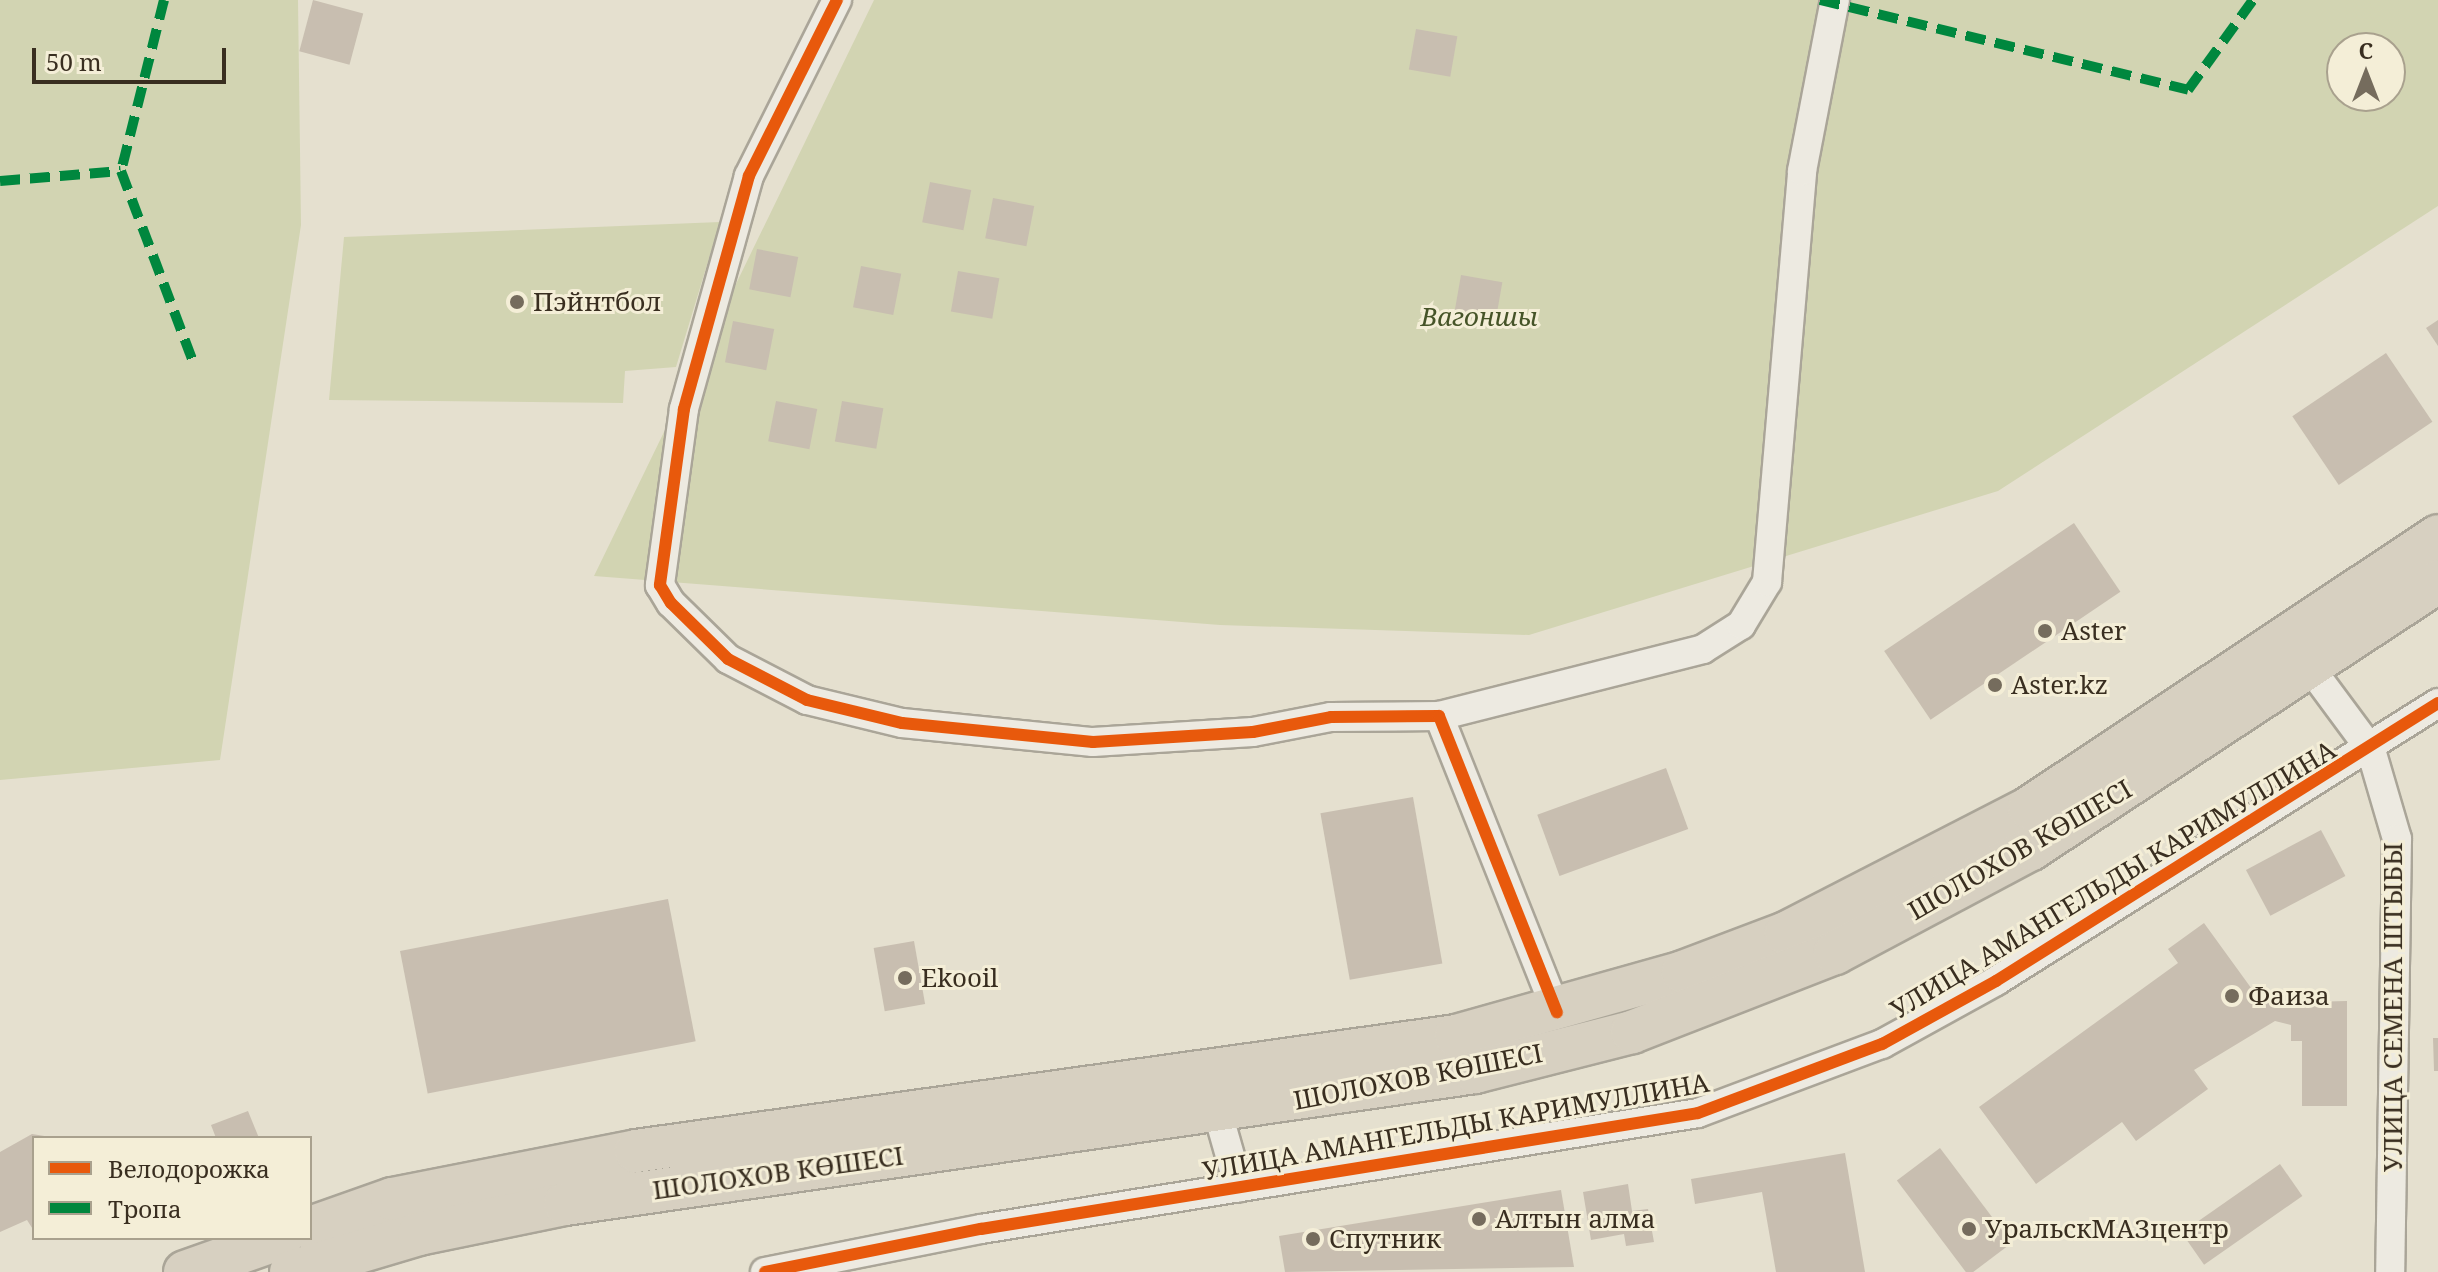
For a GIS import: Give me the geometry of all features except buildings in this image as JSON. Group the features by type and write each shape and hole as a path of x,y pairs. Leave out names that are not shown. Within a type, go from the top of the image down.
{"highway":[{"name":"ШОЛОХОВ КӨШЕСІ","path":"312,1227 392,1199 636,1151 1213,1094 1475,1072 1632,1032 1741,993 1835,953 2031,849 2301,652 2438,536"},
{"name":"ШОЛОХОВ КӨШЕСІ","path":"291,1272 419,1234 565,1204 1213,1094 1557,1012 1786,933 1900,878 2301,652 2438,582"},
{"path":"185,1272 275,1240"}],"street":[{"path":"837,0 749,176 684,409 660,585 671,603 728,659 807,700 902,723 1093,742 1253,732 1331,717 1439,716 1703,649 1741,625 1767,582 1802,171 1835,0"},
{"name":"УЛИЦА СЕМЕНА ШТЫБЫ","path":"2301,652 2371,750 2397,839 2390,1272"},
{"name":"УЛИЦА АМАНГЕЛЬДЫ КАРИМУЛЛИНА","path":"765,1272 1239,1187 1698,1113 1882,1044 2371,750 2438,703"},
{"path":"1439,716 1557,1012"},
{"path":"1213,1094 1239,1187"}],"green space":[{"path":"0,0 298,0 301,225 220,760 0,780"},
{"name":"Вагоншы","path":"874,0 2438,0 2438,206 1998,491 1529,635 1220,625 594,576"},
{"name":"Пэйнтбол","path":"720,222 676,367 625,371 623,403 329,400 344,237"}],"marked path":[{"path":"164,0 121,171 194,364"},
{"path":"1820,0 2188,90 2253,0"},
{"path":"0,181 121,171"}],"cycle path":[{"path":"837,0 749,176 684,409 660,585 671,603 728,659 807,700 902,723 1093,742 1253,732 1331,717 1439,716 1557,1012"},
{"path":"765,1272 981,1229 1698,1113 1882,1044 1996,981 2438,703"}],"place":[{"name":"Пэйнтбол","path":"517,302"},
{"name":"Aster","path":"2045,631"},
{"name":"Aster.kz","path":"1995,685"},
{"name":"Ekooil","path":"905,978"},
{"name":"Фаиза","path":"2232,996"},
{"name":"Алтын алма","path":"1479,1219"},
{"name":"УральскМАЗцентр","path":"1969,1229"},
{"name":"Спутник","path":"1313,1239"}]}
